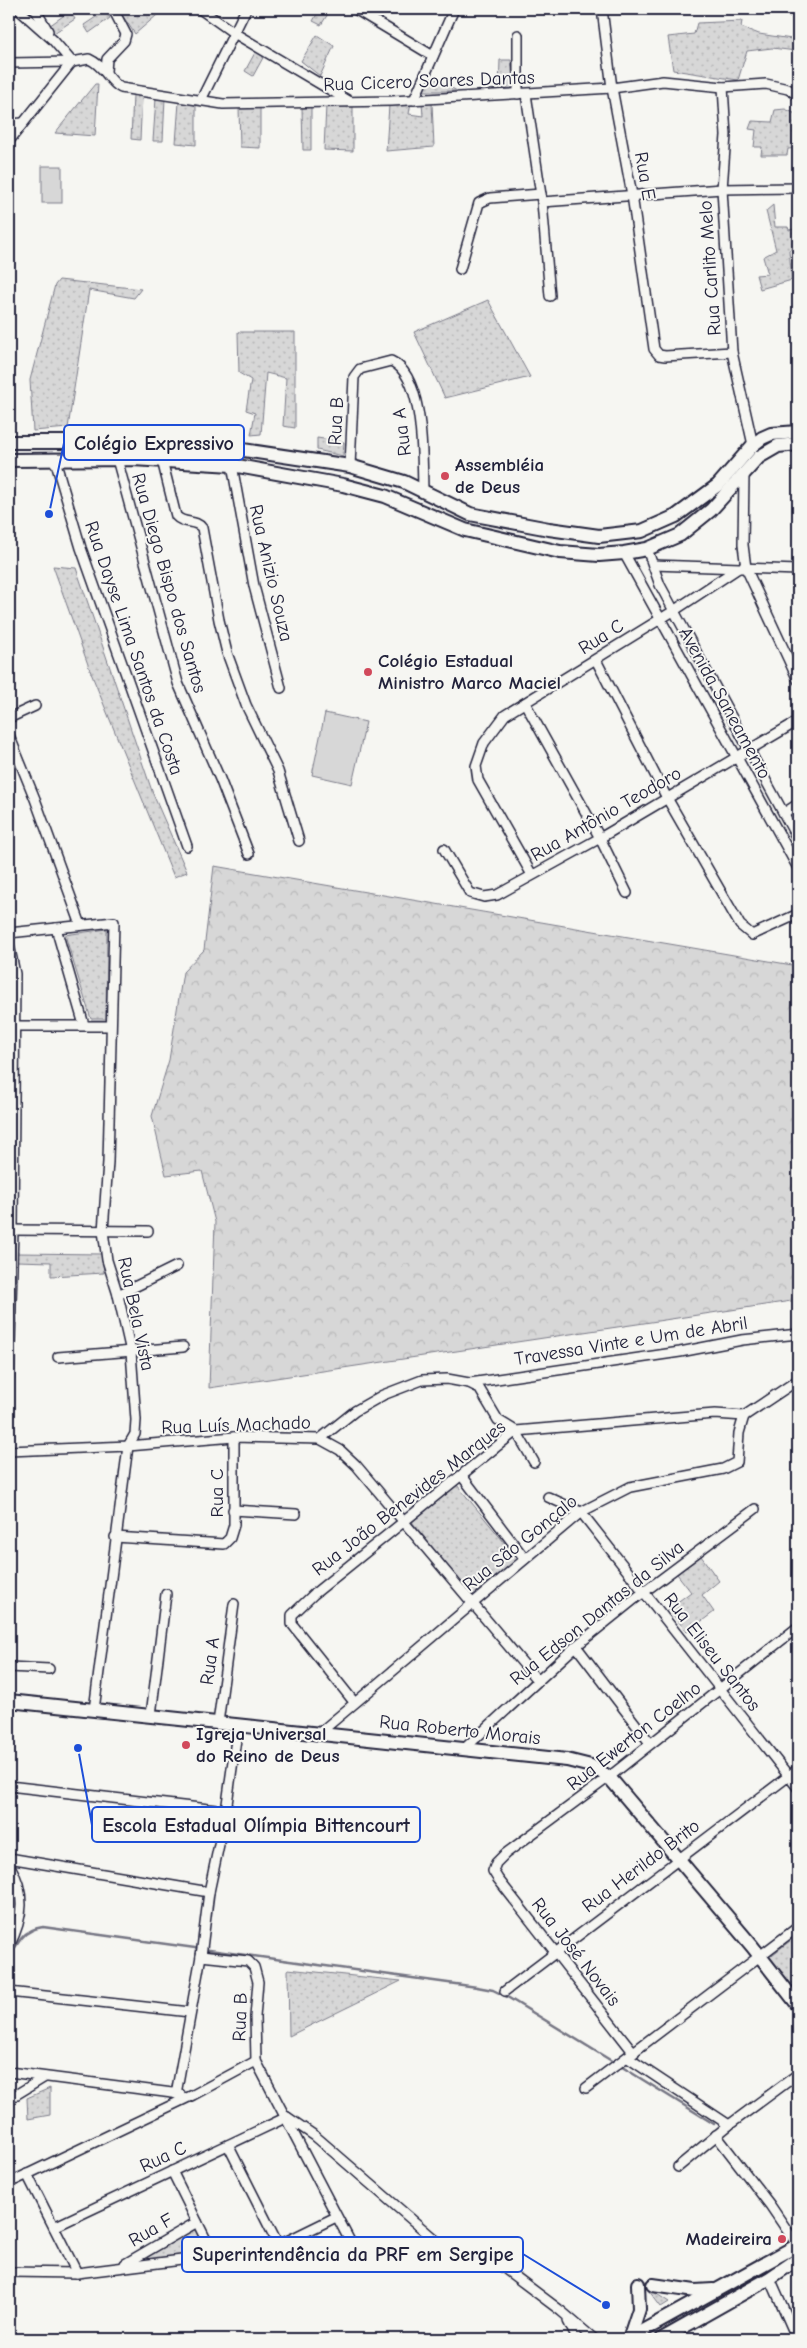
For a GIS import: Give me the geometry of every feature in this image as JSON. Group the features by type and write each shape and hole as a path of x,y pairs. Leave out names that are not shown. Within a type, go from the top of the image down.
{"main road":[{"path":"9,442 190,442 350,466 390,477 470,514 599,536 642,531 690,508 718,485 753,445 771,434 798,432"},
{"path":"9,460 162,460 232,465 343,485 396,500 465,530 560,552 590,554 624,553 647,549 680,535 712,510 759,456 768,450 782,445 798,444"},
{"path":"439,520 448,514 448,504"},
{"path":"465,530 464,521 470,514"},
{"name":"Rua Roberto Morais","path":"9,1701 151,1715 317,1735 465,1748 578,1762 596,1768 609,1777 761,1957 798,2005"},
{"path":"628,2339 798,2245"},
{"path":"662,2339 770,2278 798,2259"},
{"path":"628,2339 638,2309 638,2284"},
{"path":"653,2285 695,2291 718,2290"}],"street":[{"path":"9,141 72,62 53,40 18,9"},
{"path":"35,9 53,40"},
{"path":"106,71 107,59 124,41 126,34 113,9"},
{"path":"200,9 234,33 349,101"},
{"path":"201,100 246,9"},
{"path":"355,9 433,56"},
{"path":"414,100 454,9"},
{"name":"Rua E","path":"602,9 612,88 632,195 654,349 659,355 665,356 732,352"},
{"path":"783,9 798,12"},
{"path":"518,35 522,94 541,198 550,296"},
{"name":"Rua Cicero Soares Dantas","path":"9,64 72,62 89,59 106,71 116,85 121,88 232,104 414,100 612,88 663,81 723,87 766,84 788,89 798,95"},
{"name":"Rua Carlito Melo","path":"723,87 726,134 722,189 732,352 753,445"},
{"path":"9,124 23,124"},
{"path":"460,269 479,203 490,198 541,198 632,195 722,189 798,188"},
{"name":"Rua A","path":"354,377 360,369 391,361 405,375 420,414 423,491"},
{"name":"Rua B","path":"350,466 354,377"},
{"name":"Rua Diego Bispo dos Santos","path":"117,459 178,683 220,779 249,854"},
{"name":"Rua Dayse Lima Santos da Costa","path":"55,460 80,548 187,846"},
{"path":"162,460 176,516 182,521 196,523 202,528 227,653 246,705 282,779 299,841"},
{"name":"Rua Anizio Souza","path":"232,465 254,586 281,688"},
{"path":"744,474 742,568 798,680"},
{"name":"Avenida Saneamento","path":"647,549 660,585 798,840"},
{"name":"Avenida Saneamento","path":"624,553 798,868"},
{"path":"653,565 798,570"},
{"name":"Rua C","path":"532,876 476,774 476,766 484,742 505,715 742,568"},
{"path":"596,660 668,798 734,915 744,929 752,935 798,914"},
{"path":"696,682 708,675"},
{"path":"525,703 600,838 627,894"},
{"path":"9,718 35,706"},
{"name":"Rua Antônio Teodoro","path":"444,849 470,893 484,896 497,895 600,838 798,721"},
{"path":"9,735 35,799 81,925 9,933"},
{"path":"784,813 798,804"},
{"name":"Rua Bela Vista","path":"81,925 114,922 108,1162 103,1231 107,1260 118,1295 131,1352 136,1420 135,1434 128,1446 94,1710"},
{"path":"56,928 84,1025"},
{"path":"9,944 15,967 11,1026 9,1377"},
{"path":"11,1026 110,1026"},
{"path":"11,1230 148,1231"},
{"path":"118,1295 177,1266"},
{"name":"Travessa Vinte e Um de Abril","path":"469,1383 680,1352 742,1340 798,1334"},
{"path":"58,1358 183,1348"},
{"name":"Rua Luís Machado","path":"9,1451 128,1446 234,1437 320,1439 355,1411 405,1386 437,1379 469,1383"},
{"path":"744,1416 798,1380"},
{"path":"469,1383 479,1388 498,1420 516,1432 534,1462"},
{"name":"Rua João Benevides Marques","path":"354,1702 292,1624 292,1615 296,1609 403,1521 516,1432 715,1414 744,1416"},
{"name":"Rua São Gonçalo","path":"317,1735 470,1603 581,1512 620,1490 723,1469 737,1462 739,1432 744,1416"},
{"name":"Rua C","path":"115,1537 224,1544 230,1538 233,1530 234,1437"},
{"path":"320,1439 348,1456 470,1603 537,1680"},
{"path":"462,1476 525,1559"},
{"path":"548,1498 581,1512"},
{"name":"Rua Edson Dantas da Silva","path":"465,1748 576,1646 643,1592 755,1509"},
{"path":"233,1510 296,1514"},
{"name":"Rua Eliseu Santos","path":"581,1512 798,1788"},
{"path":"151,1715 166,1594"},
{"name":"Rua A","path":"218,1723 234,1604"},
{"name":"Rua Ewerton Coelho","path":"493,1871 496,1863 505,1854 609,1777 798,1627"},
{"path":"576,1646 650,1744"},
{"path":"9,1667 50,1669"},
{"path":"176,2094 209,1892 226,1811 238,1726"},
{"name":"Rua Herildo Brito","path":"505,1991 798,1769"},
{"path":"9,1786 226,1811"},
{"path":"9,1858 209,1892"},
{"path":"9,1864 20,1884 22,1906 9,1946"},
{"name":"Rua José Novais","path":"493,1871 631,2056 728,2125"},
{"path":"586,2088 613,2070 798,1927"},
{"name":"Rua B","path":"200,1956 248,1961 254,1967 258,1982 255,2017 256,2061 354,2249"},
{"path":"9,1992 190,2012"},
{"path":"9,2183 193,2096 256,2061"},
{"path":"9,2072 193,2096"},
{"path":"678,2167 728,2125 798,2074"},
{"path":"9,2099 44,2077"},
{"path":"287,2118 315,2136 440,2244"},
{"name":"Rua C","path":"54,2227 287,2118"},
{"path":"716,2135 798,2245"},
{"path":"228,2145 281,2249"},
{"path":"172,2171 214,2256"},
{"path":"27,2174 77,2273"},
{"path":"281,2249 336,2217"},
{"name":"Rua F","path":"120,2267 197,2222"},
{"path":"9,2272 77,2273 281,2249 354,2249 440,2244 482,2253 561,2311 594,2339"},
{"path":"770,2278 798,2339"},
{"path":"561,2311 571,2325 577,2339"}],"green space":[{"path":"118,9 164,9 135,34"},
{"path":"320,9 331,9 321,25 313,21"},
{"path":"70,11 75,19 54,33 49,26"},
{"path":"105,11 110,18 89,33 84,25"},
{"path":"742,21 741,27 759,34 798,40 798,60 796,51 772,48 747,51 738,80 673,70 668,37 694,34 697,23"},
{"path":"317,35 334,46 320,76 301,61"},
{"path":"257,49 265,54 253,76 245,71"},
{"path":"500,60 511,60 514,88 499,89"},
{"path":"429,75 457,91 422,91"},
{"path":"95,84 98,84 95,136 55,133"},
{"path":"133,95 142,96 140,140 131,139"},
{"path":"156,98 165,98 163,141 153,141"},
{"path":"179,102 196,105 196,145 176,143"},
{"path":"411,102 409,114 423,116 422,103 432,103 434,147 386,151 389,105"},
{"path":"326,105 353,106 353,151 324,150"},
{"path":"239,107 260,107 260,148 240,147"},
{"path":"311,107 311,150 303,150 302,108"},
{"path":"785,109 796,114 798,118 798,148 788,149 787,155 761,155 762,147 754,147 756,130 749,129 752,121 772,122 775,110"},
{"path":"42,166 62,166 62,203 42,203"},
{"path":"773,205 775,227 788,227 789,230 798,228 798,244 789,250 792,280 760,289 756,275 768,274 763,257 776,250 766,211"},
{"path":"59,280 141,289 134,298 89,290 68,428 33,431 30,380 55,285"},
{"path":"488,300 530,377 445,398 414,332"},
{"path":"238,332 295,332 295,428 283,426 286,378 266,373 261,434 251,435 255,413 246,410 251,380 239,373"},
{"path":"317,438 344,442 343,456 317,450"},
{"path":"53,566 76,568 153,794 187,872 174,877 91,673"},
{"path":"325,713 366,722 352,784 312,775"},
{"path":"214,866 798,966 798,1300 209,1388 215,1222 202,1171 166,1175 152,1116 169,1060 183,972 204,950"},
{"path":"107,929 106,1019 91,1019 65,935"},
{"path":"17,1253 102,1254 104,1273 51,1276 51,1262 16,1261"},
{"path":"457,1485 518,1559 472,1596 412,1522"},
{"path":"701,1556 719,1581 702,1595 714,1612 687,1632 668,1609 691,1592 677,1574"},
{"path":"795,1937 798,1941 798,1979 790,1985 768,1958"},
{"path":"288,1969 401,1981 289,2036"},
{"path":"50,2088 50,2115 28,2119 27,2098"},
{"path":"196,2229 207,2252 138,2261"},
{"path":"646,2287 669,2302 661,2307"}],"waterway":[{"path":"9,1959 18,1942 26,1934 36,1928 43,1927 477,1987 493,1990 509,1998 615,2063"},
{"path":"619,2065 714,2124"},
{"path":"724,2138 742,2162"}],"place":[{"name":"Assembléia de Deus","path":"445,476"},
{"name":"Colégio Expressivo","path":"49,514"},
{"name":"Colégio Estadual Ministro Marco Maciel","path":"368,672"},
{"name":"Igreja Universal do Reino de Deus","path":"186,1745"},
{"name":"Escola Estadual Olímpia Bittencourt","path":"78,1748"},
{"name":"Madeireira","path":"782,2239"},
{"name":"Superintendência da PRF em Sergipe","path":"606,2305"}]}
